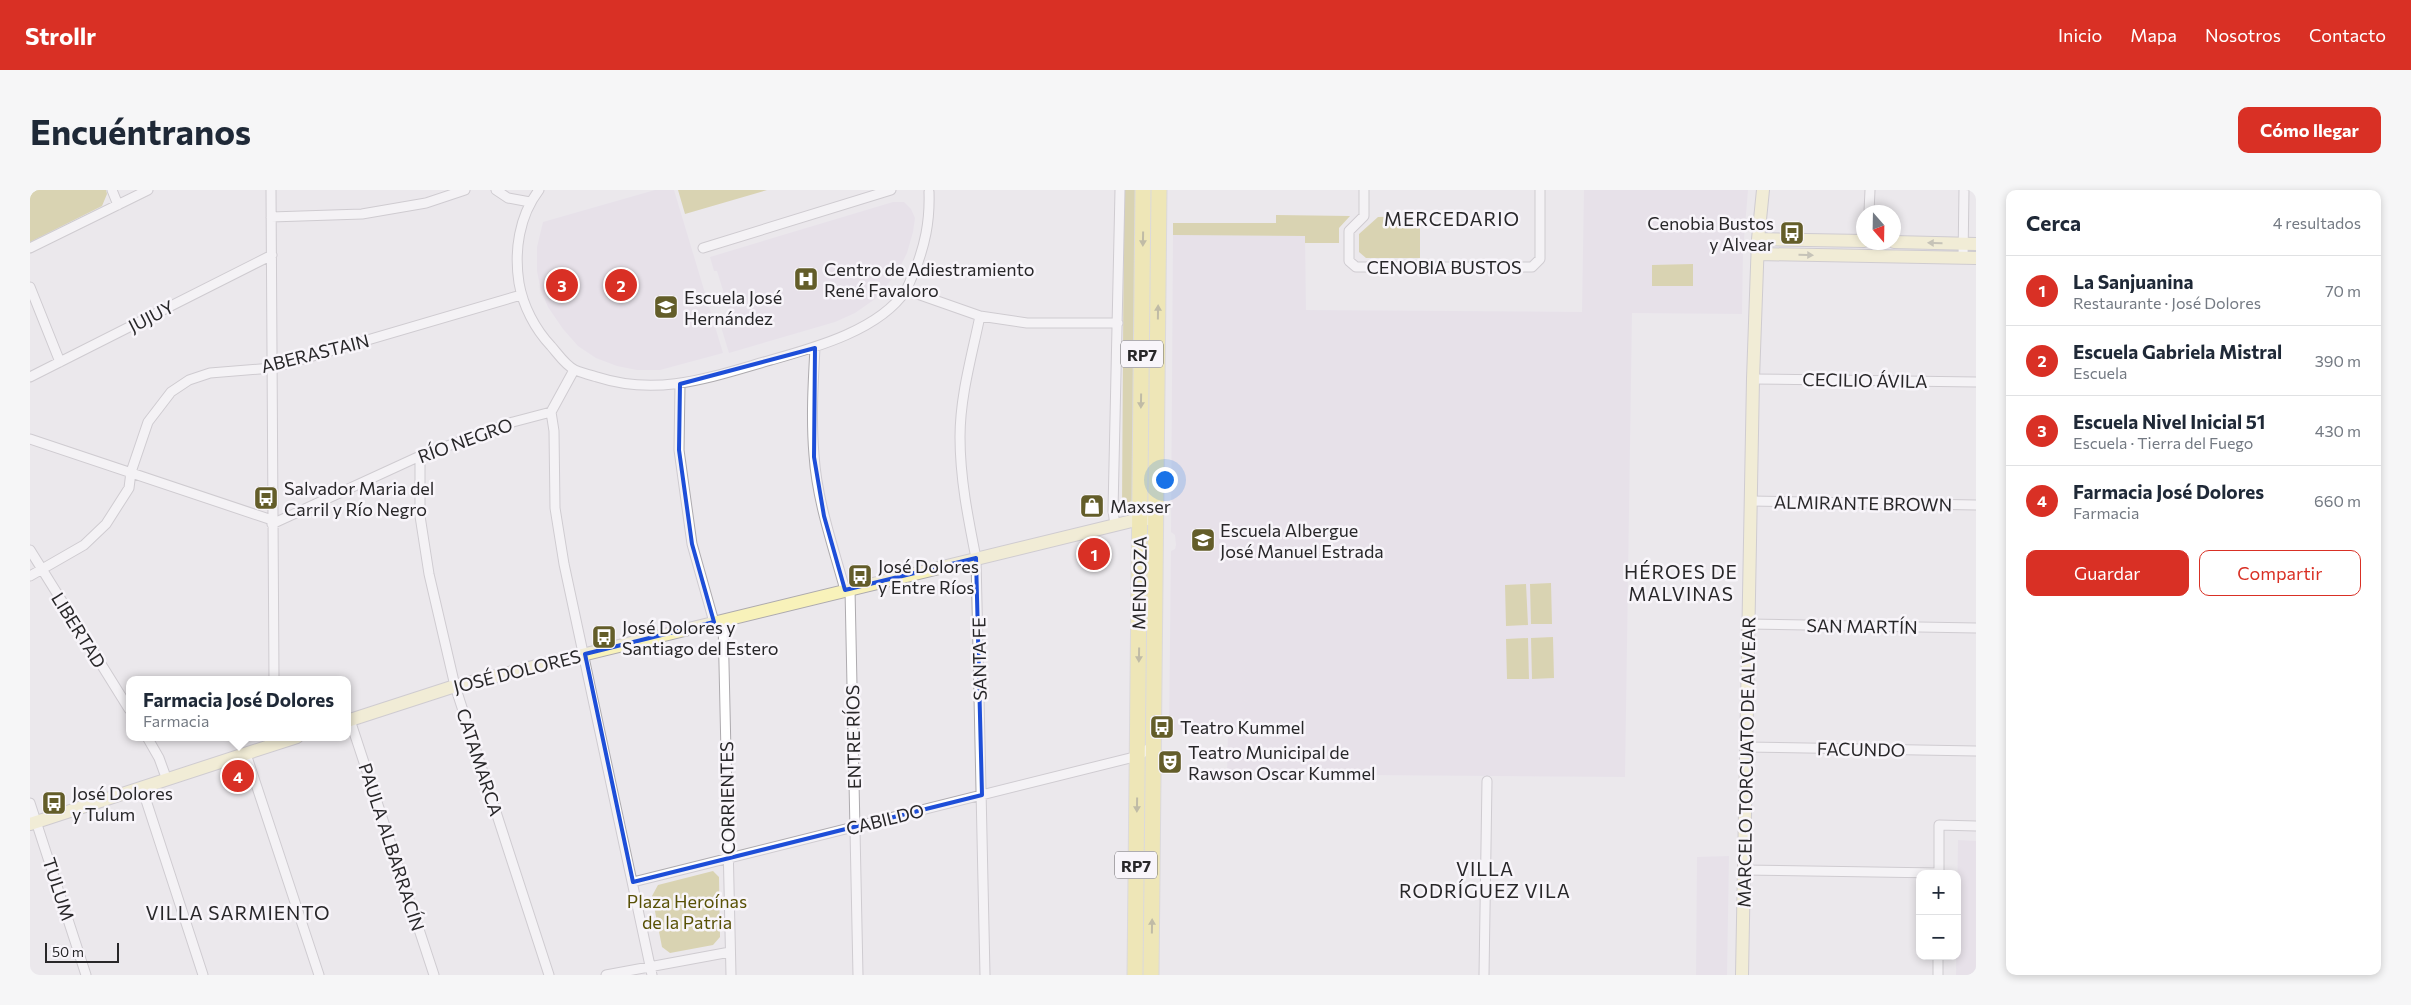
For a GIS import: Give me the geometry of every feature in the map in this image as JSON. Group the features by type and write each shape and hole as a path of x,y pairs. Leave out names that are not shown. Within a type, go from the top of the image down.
{"main road":[{"name":"MENDOZA","path":"1135,975 1143,190"},
{"name":"MENDOZA","path":"1151,975 1159,190"}],"street":[{"path":"112,190 118,205"},
{"path":"30,248 148,190"},
{"path":"271,190 274,676"},
{"path":"271,217 362,214 426,203 465,190"},
{"path":"496,190 508,198 530,202"},
{"path":"539,190 530,202 517,244 517,270 521,295 530,316 545,340 574,370 611,382 653,387 680,384 815,348 863,326 889,308 906,290 924,247 930,216 929,191"},
{"path":"703,248 892,190"},
{"path":"1116,525 1113,511 1120,190"},
{"name":"CENOBIA BUSTOS","path":"1364,190 1364,216 1349,231 1349,260 1356,267 1532,267 1540,259 1540,190"},
{"name":"MARCELO TORCUATO DE ALVEAR","path":"1742,975 1753,379 1758,239 1763,190"},
{"path":"1869,205 1870,190"},
{"path":"1963,258 1970,243 1964,190"},
{"path":"1758,239 1856,241"},
{"path":"1901,242 1970,243"},
{"path":"1869,250 1869,256"},
{"path":"1758,254 1976,258"},
{"name":"JUJUY","path":"30,378 272,255"},
{"path":"30,287 60,362"},
{"path":"906,290 980,316 1028,323 1118,323"},
{"name":"ABERASTAIN","path":"30,576 84,545 106,524 129,488 131,472 148,422 171,392 189,380 210,372 272,368 521,295"},
{"name":"SANTA FE","path":"980,316 963,402 960,436 965,502 976,558 985,975"},
{"name":"ENTRE RÍOS","path":"815,348 812,406 814,457 824,516 847,590 858,975"},
{"path":"574,370 551,412 554,431 555,508 564,564 585,654 651,971"},
{"name":"CECILIO ÁVILA","path":"1753,379 1976,382"},
{"name":"CORRIENTES","path":"680,384 679,450 692,544 719,621 728,858 730,975"},
{"name":"RÍO NEGRO","path":"272,522 420,456 513,422 551,412"},
{"path":"30,439 131,472 272,522"},
{"name":"CATAMARCA","path":"420,456 420,516 428,564 455,686 549,975"},
{"name":"ALMIRANTE BROWN","path":"1751,501 1976,505"},
{"name":"JOSÉ DOLORES","path":"351,719 455,686 976,558 1140,519 1156,519"},
{"name":"LIBERTAD","path":"30,550 126,705"},
{"name":"SAN MARTÍN","path":"1749,624 1976,628"},
{"name":"PAULA ALBARRACÍN","path":"351,729 434,975"},
{"path":"149,741 159,758 167,780"},
{"path":"33,823 246,754 275,741"},
{"name":"CABILDO","path":"633,882 1138,756 1154,745"},
{"name":"FACUNDO","path":"1746,747 1976,751"},
{"path":"246,754 319,975"},
{"path":"1138,756 1154,776"},
{"path":"1484,975 1487,781"},
{"path":"142,788 203,975"},
{"name":"TULUM","path":"30,803 33,823 86,975"},
{"path":"1939,870 1939,825 1976,826"},
{"path":"1744,870 1916,874"},
{"path":"606,975 651,971 730,952"},
{"path":"1938,960 1938,975"}],"highlighted area":[{"path":"815,348 814,457 824,516 845,590 976,558 982,795 633,882 585,654 714,622 692,544 679,450 680,384"}],"shaded area":[{"path":"655,190 674,190 723,353 660,370 637,370 617,366 596,358 578,346 563,329 548,307 541,291 537,271 537,247 543,222"},
{"path":"1584,190 1748,190 1743,251 1742,314 1632,313 1625,777 1227,774 1228,731 1169,730 1171,551 1175,549 1176,545 1175,535 1171,532 1173,235 1305,236 1306,310 1582,312"},
{"name":"Centro de Adiestramiento René Favaloro","path":"893,202 904,202 911,209 915,218 913,232 907,253 897,273 875,299 855,313 835,322 729,353 718,317 730,313 717,271 714,271 710,257"},
{"path":"1958,840 1976,841 1976,975 1956,975 1956,960 1961,960 1961,870 1958,870"},
{"path":"1729,856 1727,975 1696,975 1697,857"}],"green space":[{"path":"30,190 106,190 107,194 102,206 30,242"},
{"path":"678,190 767,190 685,214"},
{"path":"1124,190 1136,190 1133,512 1124,513 1122,510"},
{"path":"1276,215 1350,216 1339,228 1339,243 1305,243 1305,236 1173,235 1173,223 1276,223"},
{"path":"1420,216 1420,258 1366,258 1359,252 1359,234 1378,217"},
{"path":"1693,264 1693,286 1652,286 1652,265"},
{"path":"1551,583 1552,624 1531,624 1530,584"},
{"path":"1526,584 1528,625 1506,626 1505,585"},
{"path":"1553,637 1554,678 1532,679 1531,638"},
{"path":"1528,638 1529,679 1507,679 1506,639"},
{"name":"Plaza Heroínas de la Patria","path":"713,871 719,877 720,937 713,945 670,953 662,947 652,896 658,885"}],"place":[{"name":"Cenobia Bustos y Alvear","path":"1792,233"},
{"name":"Centro de Adiestramiento René Favaloro","path":"806,279"},
{"name":"Escuela Nivel Inicial 51","path":"562,285"},
{"name":"Escuela Gabriela Mistral","path":"621,285"},
{"name":"Escuela José Hernández","path":"666,307"},
{"name":"Salvador Maria del Carril y Río Negro","path":"266,498"},
{"name":"Maxser","path":"1092,506"},
{"name":"Escuela Albergue José Manuel Estrada","path":"1203,540"},
{"name":"La Sanjuanina","path":"1094,554"},
{"name":"José Dolores y Entre Ríos","path":"860,576"},
{"name":"José Dolores y Santiago del Estero","path":"604,637"},
{"name":"Teatro Kummel","path":"1162,727"},
{"name":"Teatro Municipal de Rawson Oscar Kummel","path":"1170,762"},
{"name":"Farmacia José Dolores","path":"238,776"},
{"name":"José Dolores y Tulum","path":"54,803"}],"district":[{"name":"MERCEDARIO","path":"1452,218"},
{"name":"HÉROES DE MALVINAS","path":"1681,582"},
{"name":"VILLA RODRÍGUEZ VILA","path":"1485,879"},
{"name":"VILLA SARMIENTO","path":"238,912"}]}
